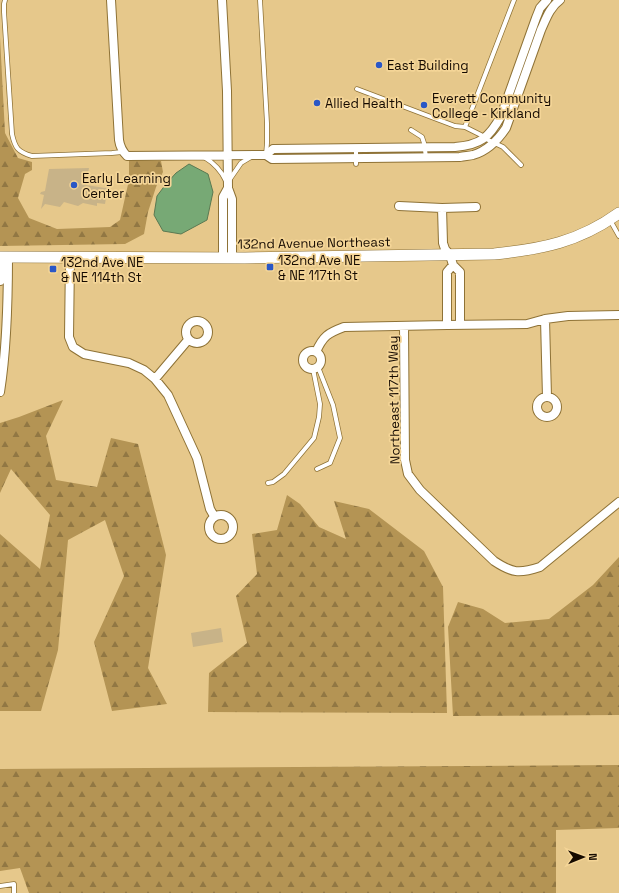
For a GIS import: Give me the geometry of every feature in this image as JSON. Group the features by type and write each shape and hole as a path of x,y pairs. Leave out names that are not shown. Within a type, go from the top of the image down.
{"street":[{"path":"111,0 119,140 123,152 128,156 266,155 272,159 356,161 460,157 473,155 494,143 506,128 541,30 556,1"},
{"path":"222,0 227,91 228,186 232,199 227,258"},
{"path":"266,155 273,149 455,147 466,146 477,142 490,134 501,116 536,18 540,8 547,0"},
{"path":"399,206 442,208 476,206"},
{"path":"442,208 443,243 445,249 460,272 460,325"},
{"name":"132nd Avenue Northeast","path":"3,257 452,260 519,252 568,241 610,220 619,213"},
{"path":"0,281 3,257"},
{"path":"0,392 3,373 8,283 3,257"},
{"path":"70,257 69,337 73,347 84,354 129,363 144,370 155,379 168,395 197,458 210,509 214,516"},
{"path":"447,324 447,272 452,260"},
{"path":"316,352 321,341 331,332 344,327 447,324 528,324 546,319 568,316 619,315"},
{"path":"546,319 547,397"},
{"name":"Northeast 117th Way","path":"404,326 405,460 408,474 420,490 494,561 505,569 514,571 527,571 540,567 619,502"},
{"path":"155,379 188,340"},
{"path":"308,352 316,352 319,354 321,361 316,368 308,369 303,364 305,354 308,352"}],"lane":[{"path":"5,0 4,12 12,134 14,144 17,149 24,154 32,156 123,152"},
{"path":"260,0 267,123 266,155"},
{"path":"465,128 514,0"},
{"path":"357,89 481,135 503,147 521,165"},
{"path":"411,130 422,136 426,158"},
{"path":"356,148 356,161"},
{"path":"228,186 234,171 241,163 254,155"},
{"path":"201,156 216,166 222,173 228,186"},
{"path":"610,220 619,236"},
{"path":"316,368 333,405 340,438 330,463 317,469"},
{"path":"268,483 274,482 284,474 314,438 319,417 320,404 316,368"},
{"path":"0,886 14,884 14,893"}],"green space":[{"path":"0,37 5,133 18,158 32,162 32,170 25,174 18,198 29,218 57,229 110,227 120,220 129,180 129,160 161,161 163,172 157,184 148,212 144,234 125,244 0,246"},
{"path":"63,400 46,436 56,480 97,487 111,438 138,444 166,555 148,668 167,704 112,711 94,642 124,576 105,520 68,540 58,650 41,711 0,711 0,534 40,569 50,515 11,469 0,493 0,423"},
{"path":"287,495 300,504 319,527 346,539 334,501 369,509 424,551 443,587 447,713 208,712 209,673 247,643 236,596 257,574 252,534 277,530"},
{"path":"619,557 619,715 453,716 448,627 458,602 483,609 505,623 549,619 593,585"},
{"path":"619,765 619,828 556,830 556,893 29,893 20,868 0,871 0,769"}],"shaded area":[{"path":"189,164 208,174 213,192 207,220 181,234 163,231 154,215 157,196 176,173"},
{"path":"89,168 86,185 105,188 108,186 105,204 97,203 97,206 83,203 78,206 64,202 60,207 45,204 41,209 44,195 40,194 41,192 45,191 49,169"},
{"path":"221,628 223,642 193,647 191,633"}],"place":[{"name":"East Building","path":"379,65"},
{"name":"Allied Health","path":"317,103"},
{"name":"Everett Community College - Kirkland","path":"424,105"},
{"name":"Early Learning Center","path":"74,185"},
{"name":"132nd Ave NE & NE 117th St","path":"270,267"},
{"name":"132nd Ave NE & NE 114th St","path":"53,269"}]}
